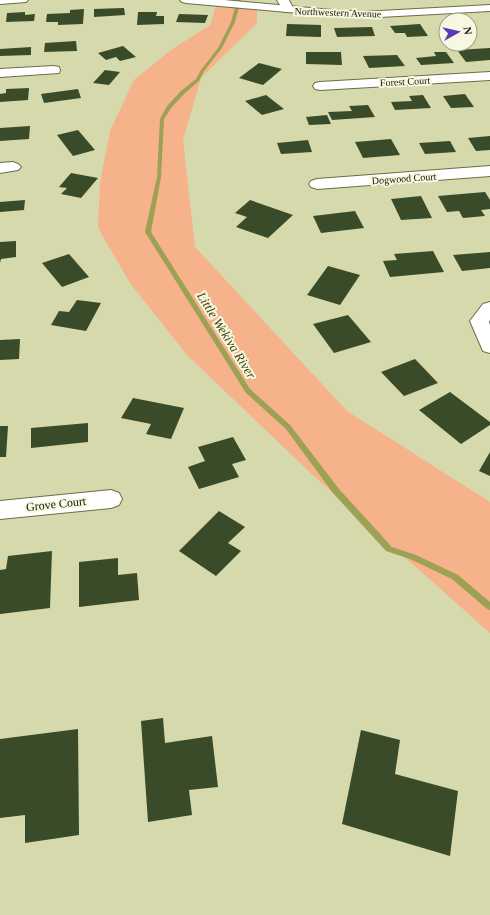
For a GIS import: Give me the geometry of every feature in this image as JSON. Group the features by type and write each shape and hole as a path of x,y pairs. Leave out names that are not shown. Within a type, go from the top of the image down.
{"street":[{"path":"0,1 22,0"},
{"name":"Northwestern Avenue","path":"186,0 262,7 285,5 362,14 490,8"},
{"path":"0,73 54,70"},
{"name":"Forest Court","path":"320,86 490,76"},
{"name":"Dogwood Court","path":"317,184 490,171"},
{"path":"485,314 490,347"},
{"name":"Grove Court","path":"0,510 111,499"}],"shaded area":[{"path":"216,6 257,10 257,23 201,78 183,140 195,247 347,411 490,502 490,633 316,478 187,355 130,283 98,228 100,183 110,131 134,80 171,50 210,25"}],"building":[{"path":"124,8 125,15 94,17 94,9"},
{"path":"84,9 83,24 58,25 58,22 46,22 47,14 70,13 70,10"},
{"path":"25,12 25,15 35,14 34,21 6,22 7,13"},
{"path":"138,12 157,12 156,16 164,16 164,24 137,25"},
{"path":"179,14 208,15 205,23 176,22"},
{"path":"287,24 321,25 321,37 286,36"},
{"path":"420,24 428,36 407,37 405,33 395,33 390,26"},
{"path":"372,27 375,36 337,37 334,28"},
{"path":"76,41 77,51 44,52 45,43"},
{"path":"123,46 136,57 120,61 116,57 106,60 98,53"},
{"path":"31,47 31,55 0,56 0,49"},
{"path":"490,48 490,60 466,62 458,52 478,52 478,49"},
{"path":"306,52 341,52 342,65 306,64"},
{"path":"434,52 446,52 454,63 421,65 416,58 436,56"},
{"path":"397,55 405,66 369,68 363,56"},
{"path":"259,63 282,69 263,85 239,78"},
{"path":"105,70 120,72 109,85 93,83"},
{"path":"29,88 28,100 0,102 0,94 6,93 6,89"},
{"path":"78,89 81,98 44,103 41,94"},
{"path":"465,94 474,107 451,108 443,96"},
{"path":"266,95 284,109 262,115 245,101"},
{"path":"423,95 431,108 395,110 391,102 412,101 409,96"},
{"path":"368,105 375,117 332,120 328,112 352,111 349,106"},
{"path":"327,115 331,124 309,125 306,117"},
{"path":"30,126 29,139 0,141 0,128"},
{"path":"78,130 95,150 73,156 57,135"},
{"path":"490,136 490,150 476,151 468,138"},
{"path":"391,139 400,155 363,158 355,142"},
{"path":"308,140 312,152 281,154 277,143"},
{"path":"450,141 456,152 425,154 419,143"},
{"path":"71,173 98,178 81,198 61,194 67,188 59,187"},
{"path":"485,192 490,200 490,209 481,210 485,216 463,218 459,211 447,212 438,196"},
{"path":"421,196 432,218 401,220 391,199"},
{"path":"25,200 24,210 0,212 0,202"},
{"path":"250,200 293,215 268,238 236,227 247,217 235,213"},
{"path":"355,211 364,228 321,233 313,216"},
{"path":"16,241 16,257 1,259 0,263 0,242"},
{"path":"433,251 444,272 390,277 383,261 397,260 394,254"},
{"path":"490,252 490,268 462,271 453,255"},
{"path":"69,254 89,277 62,287 42,263"},
{"path":"328,266 360,275 340,305 307,295"},
{"path":"77,300 101,303 86,331 51,325 59,311 69,312"},
{"path":"348,315 371,342 334,353 313,324"},
{"path":"20,339 19,359 0,360 0,340"},
{"path":"415,359 438,383 404,396 381,372"},
{"path":"450,392 490,422 490,425 461,444 419,410"},
{"path":"133,398 184,408 171,439 146,434 151,424 121,418"},
{"path":"88,423 88,442 31,448 31,428"},
{"path":"0,426 8,426 6,457 0,457"},
{"path":"233,437 246,460 232,464 239,477 199,489 188,467 205,461 198,447"},
{"path":"490,452 490,476 479,471"},
{"path":"219,511 245,527 228,543 241,551 216,576 179,551"},
{"path":"52,551 50,608 0,614 0,570 6,569 8,556"},
{"path":"118,558 118,575 137,573 139,600 79,607 79,562"},
{"path":"163,718 165,743 212,736 218,787 189,790 192,815 148,822 141,721"},
{"path":"78,729 79,835 25,843 25,815 0,818 0,739"},
{"path":"361,730 400,740 395,774 458,791 450,856 342,824"}],"waterway":[{"name":"Little Wekiva River","path":"239,0 233,22 220,48 202,71 198,80 183,92 169,107 162,119 159,177 148,232 248,391 288,427 336,491 389,549 413,557 455,577 490,607"}]}
